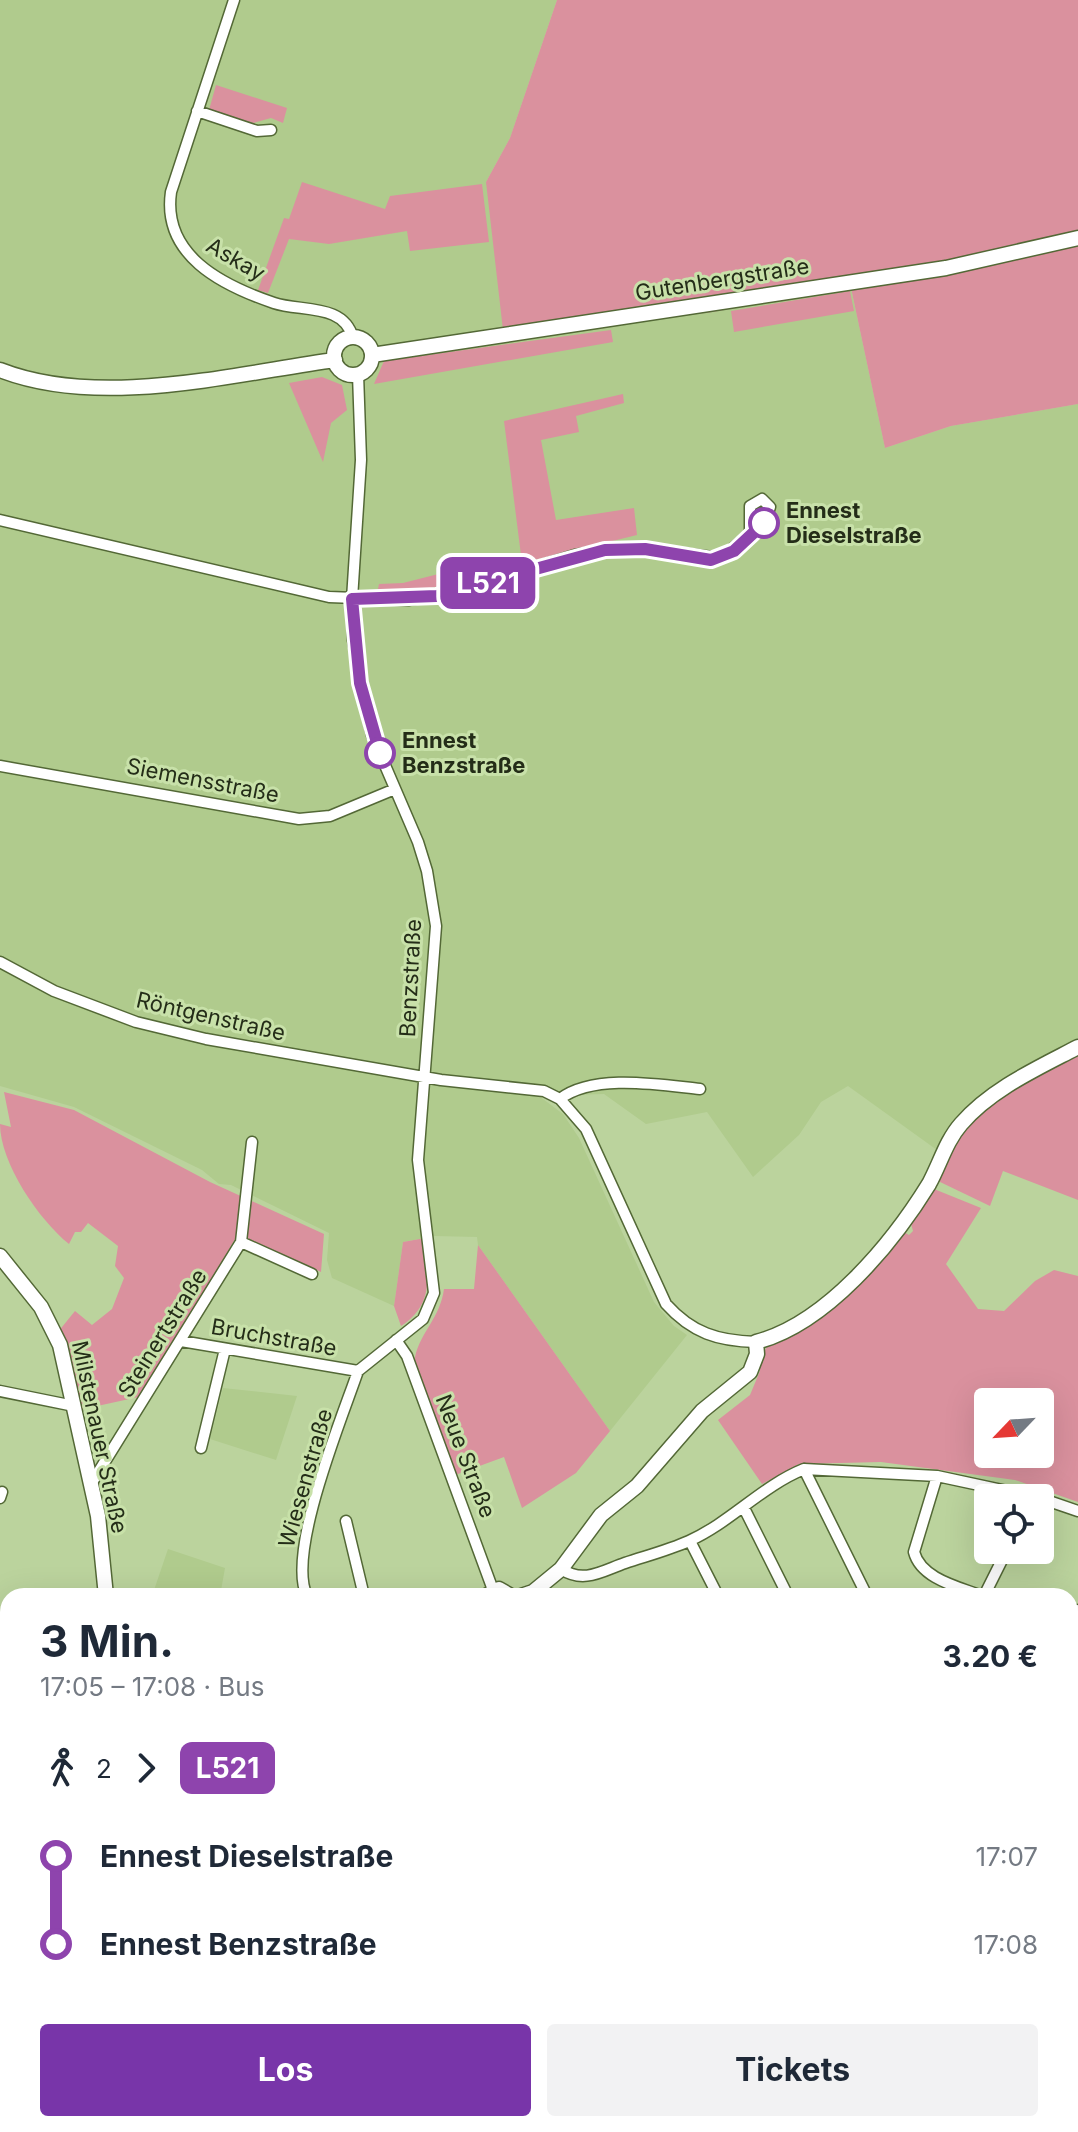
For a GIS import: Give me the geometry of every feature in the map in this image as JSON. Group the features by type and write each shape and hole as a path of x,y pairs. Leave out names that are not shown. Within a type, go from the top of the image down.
{"street":[{"name":"Askay","path":"234,0 171,192 170,222 178,243 206,269 243,290 277,304 329,312 344,320 353,338"},
{"path":"197,111 257,131 271,130"},
{"name":"Gutenbergstraße","path":"372,355 946,268 1078,238"},
{"path":"353,338 367,344 372,355 366,369 358,374 342,371 335,360 339,344 353,338"},
{"path":"0,370 53,382 112,388 335,360"},
{"name":"Benzstraße","path":"358,374 361,460 352,599 360,683 372,735 427,871 436,926 418,1160 434,1293 423,1319 396,1340"},
{"path":"0,520 352,599 437,596 605,550 645,549 711,560 721,558 750,535"},
{"name":"Siemensstraße","path":"0,766 299,819 330,816 395,789"},
{"name":"Röntgenstraße","path":"0,962 54,991 136,1022 206,1039 424,1077 544,1091 560,1099"},
{"path":"700,1089 635,1082 570,1091 560,1099 586,1129 666,1304 704,1335 756,1342 789,1331 817,1314 867,1263 927,1186 963,1122 1017,1079 1078,1047"},
{"name":"Steinertstraße","path":"91,1484 241,1242 252,1142"},
{"path":"241,1242 312,1274"},
{"name":"Milstenauer Straße","path":"0,1256 52,1327 74,1406 98,1516 105,1588"},
{"name":"Bruchstraße","path":"181,1341 358,1371 396,1340"},
{"name":"Neue Straße","path":"396,1340 407,1356 488,1588"},
{"path":"538,1588 561,1569 601,1515 637,1486 702,1411 750,1372 757,1354 756,1342"},
{"path":"201,1448 225,1349"},
{"name":"Wiesenstraße","path":"305,1588 301,1575 303,1555 318,1491 358,1371"},
{"path":"0,1391 74,1406"},
{"path":"561,1569 572,1576 590,1577 690,1541 744,1508 785,1477 804,1469 937,1476 975,1484"},
{"path":"804,1469 863,1588"},
{"path":"937,1476 914,1552 917,1564 935,1578 962,1588"},
{"path":"1054,1503 1078,1511"},
{"path":"744,1508 784,1588"},
{"path":"346,1521 362,1588"},
{"path":"690,1541 714,1588"},
{"path":"987,1588 1000,1564"}],"shaded area":[{"path":"0,0 557,0 510,138 486,182 627,316 706,313 851,288 885,448 951,426 1078,404 1078,1041 937,1150 848,1086 821,1102 799,1135 753,1177 707,1112 646,1124 604,1094 539,1096 563,1114 579,1138 654,1302 674,1326 687,1335 610,1431 478,1245 477,1237 435,1236 403,1242 394,1306 332,1278 327,1260 329,1233 231,1185 219,1184 202,1170 74,1107 0,1086"},
{"path":"557,0 1078,0 1078,404 951,426 885,448 851,288 706,313 627,316 503,330 486,182 510,138"},
{"path":"216,85 287,108 283,123 271,118 253,123 209,110"},
{"path":"302,182 385,209 390,196 482,184 489,242 410,251 407,231 329,244 289,239 268,293 258,290 284,218 289,219"},
{"path":"850,291 854,311 734,332 731,311"},
{"path":"611,330 613,342 374,384 384,361"},
{"path":"322,377 342,385 347,410 331,423 323,462 289,383"},
{"path":"623,394 624,403 576,416 579,432 541,440 556,520 634,508 637,535 522,563 504,421"},
{"path":"509,556 513,569 409,593 378,589 379,584 403,583"},
{"path":"1078,1054 1078,1200 1003,1171 990,1206 938,1181 962,1131 988,1105"},
{"path":"4,1092 74,1110 210,1182 324,1234 321,1272 238,1234 143,1396 79,1410 58,1332 75,1311 92,1325 112,1309 124,1278 115,1266 118,1246 88,1223 81,1232 75,1232 69,1244 34,1206 14,1173 2,1139 0,1124 11,1127"},
{"path":"934,1189 981,1208 946,1264 978,1309 1004,1311 1035,1281 1054,1270 1078,1276 1078,1502 1054,1494 1054,1484 1026,1484 881,1462 799,1464 762,1484 718,1420 750,1395 760,1371 760,1357 770,1343 827,1313 902,1231 909,1235 913,1231 910,1220"},
{"path":"425,1238 428,1276 425,1298 420,1308 401,1326 394,1306 403,1242"},
{"path":"478,1245 610,1431 576,1473 522,1508 504,1457 455,1475 424,1395 416,1365 418,1348 439,1308 444,1289 474,1289"},
{"path":"223,1388 297,1396 276,1460 210,1439"},
{"path":"168,1549 225,1568 221,1588 155,1588"}],"bus line":[{"name":"L521","path":"380,753 372,735 360,683 353,640 352,599 408,600 437,596 493,582 575,555 605,550 645,549 711,560 734,551 764,523"}],"place":[{"name":"Ennest Dieselstraße","path":"764,523"},
{"name":"Ennest Benzstraße","path":"380,753"}]}
